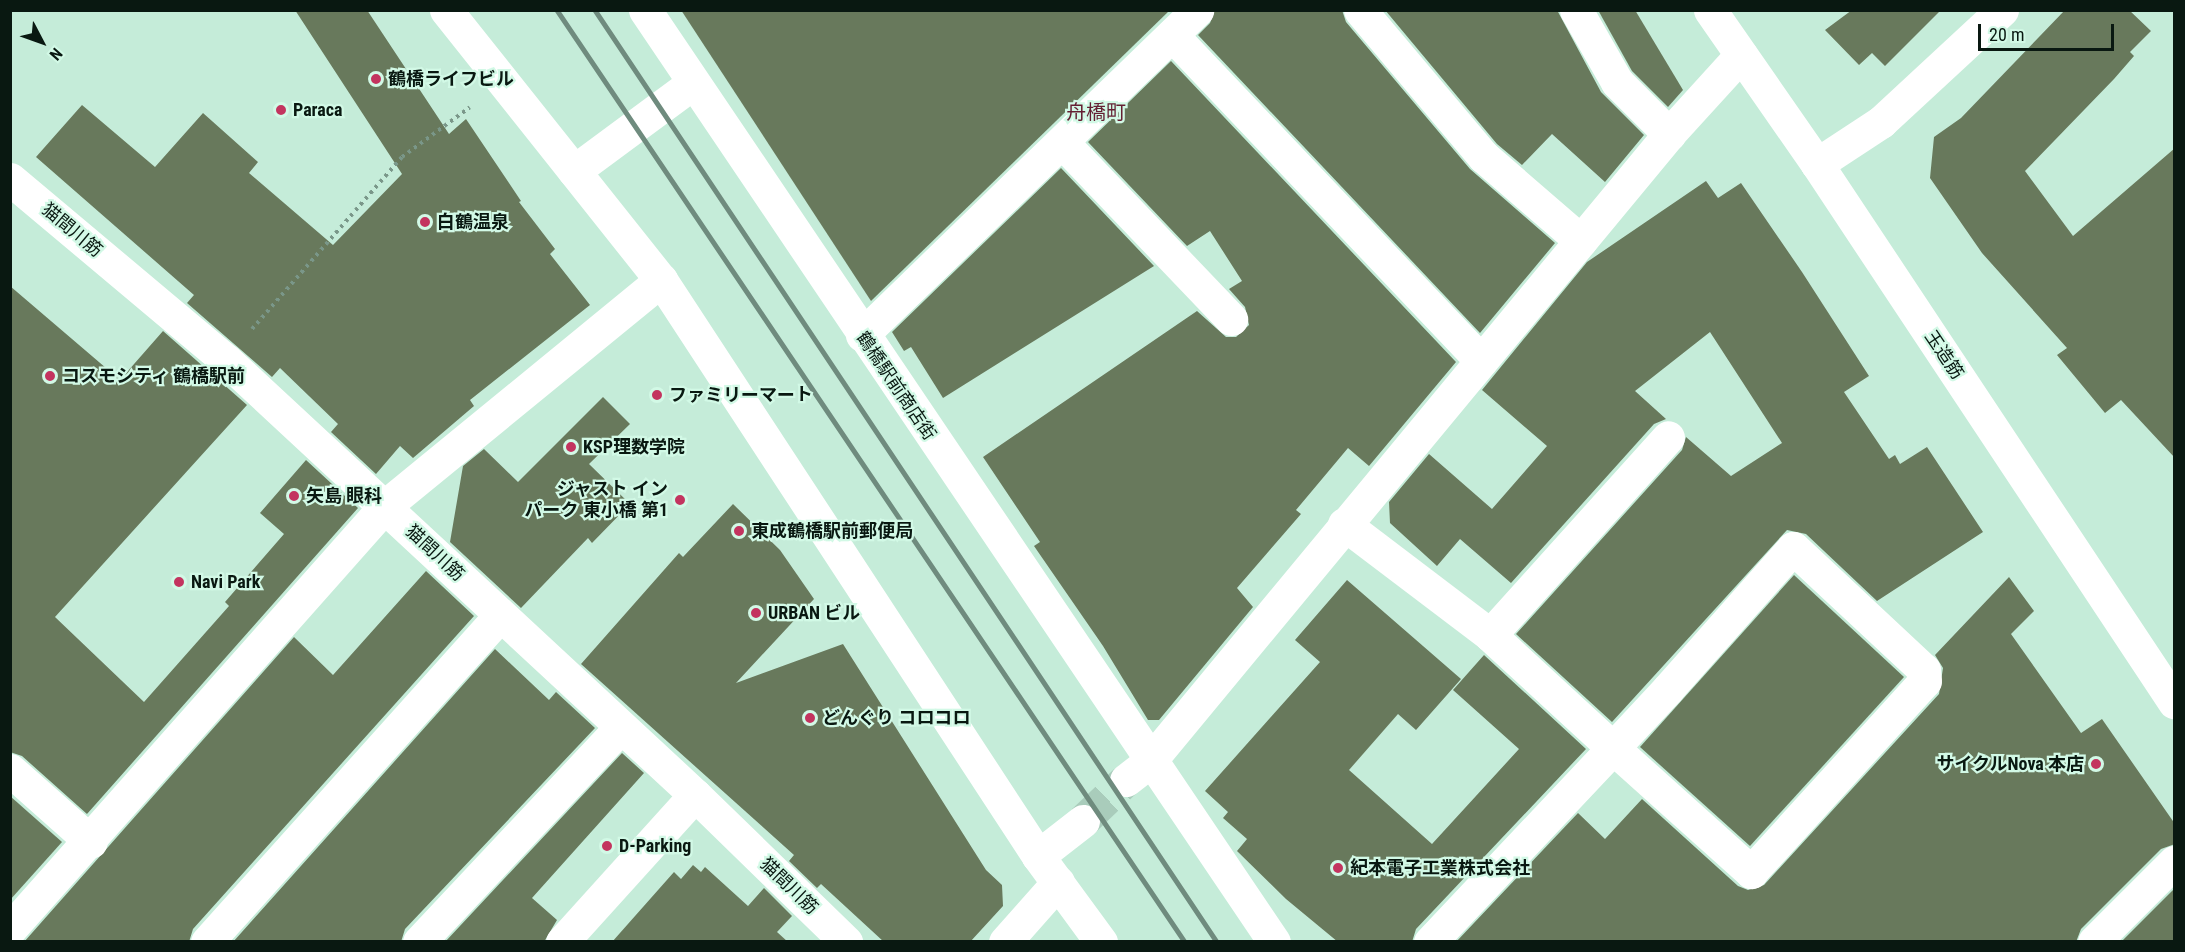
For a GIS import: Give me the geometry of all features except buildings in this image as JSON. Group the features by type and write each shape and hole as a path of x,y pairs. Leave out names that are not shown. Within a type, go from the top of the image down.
{"street":[{"path":"446,10 661,280 1038,856 1101,942"},
{"name":"鶴橋駅前商店街","path":"645,10 862,335 1138,771 1274,942"},
{"path":"1360,10 1484,157 1581,241"},
{"path":"1576,10 1617,82 1669,134"},
{"name":"玉造筋","path":"1710,10 1817,164 2175,702"},
{"path":"1817,164 1881,122 2002,10"},
{"path":"862,335 1062,142 1186,18 1480,361"},
{"path":"1138,771 1669,134 1741,56"},
{"path":"573,171 693,83"},
{"path":"1062,142 1231,319"},
{"name":"猫間川筋","path":"10,179 226,360 386,506 620,728 695,795 846,942"},
{"path":"10,929 91,842 386,506 661,280"},
{"path":"1490,635 1668,437"},
{"path":"1344,524 1490,635 1613,748 1751,872 1925,681 1924,670 1793,548 1613,748 1430,942"},
{"path":"207,942 500,615"},
{"path":"419,942 620,728"},
{"path":"10,770 91,842"},
{"path":"562,942 695,795"},
{"path":"1038,856 1083,821"},
{"path":"2094,942 2175,862"},
{"path":"1005,942 1058,882"}],"path":[{"path":"226,360 325,241 402,157 502,83"}],"tunnel":[{"path":"1083,821 1126,780"}],"railway":[{"path":"557,10 1185,942"},
{"path":"595,10 1217,942"}],"place":[{"name":"鶴橋ライフビル","path":"376,79"},
{"name":"Paraca","path":"281,110"},
{"name":"白鶴温泉","path":"425,222"},
{"name":"コスモシティ 鶴橋駅前","path":"50,376"},
{"name":"ファミリーマート","path":"657,395"},
{"name":"KSP理数学院","path":"571,447"},
{"name":"矢島 眼科","path":"294,496"},
{"name":"ジャスト イン パーク 東小橋 第1","path":"680,500"},
{"name":"東成鶴橋駅前郵便局","path":"739,531"},
{"name":"Navi Park","path":"179,582"},
{"name":"URBAN ビル","path":"756,613"},
{"name":"どんぐり コロコロ","path":"810,718"},
{"name":"サイクルNova 本店","path":"2096,764"},
{"name":"D-Parking","path":"607,846"},
{"name":"紀本電子工業株式会社","path":"1338,868"}],"district":[{"name":"舟橋町","path":"1096,112"}]}
